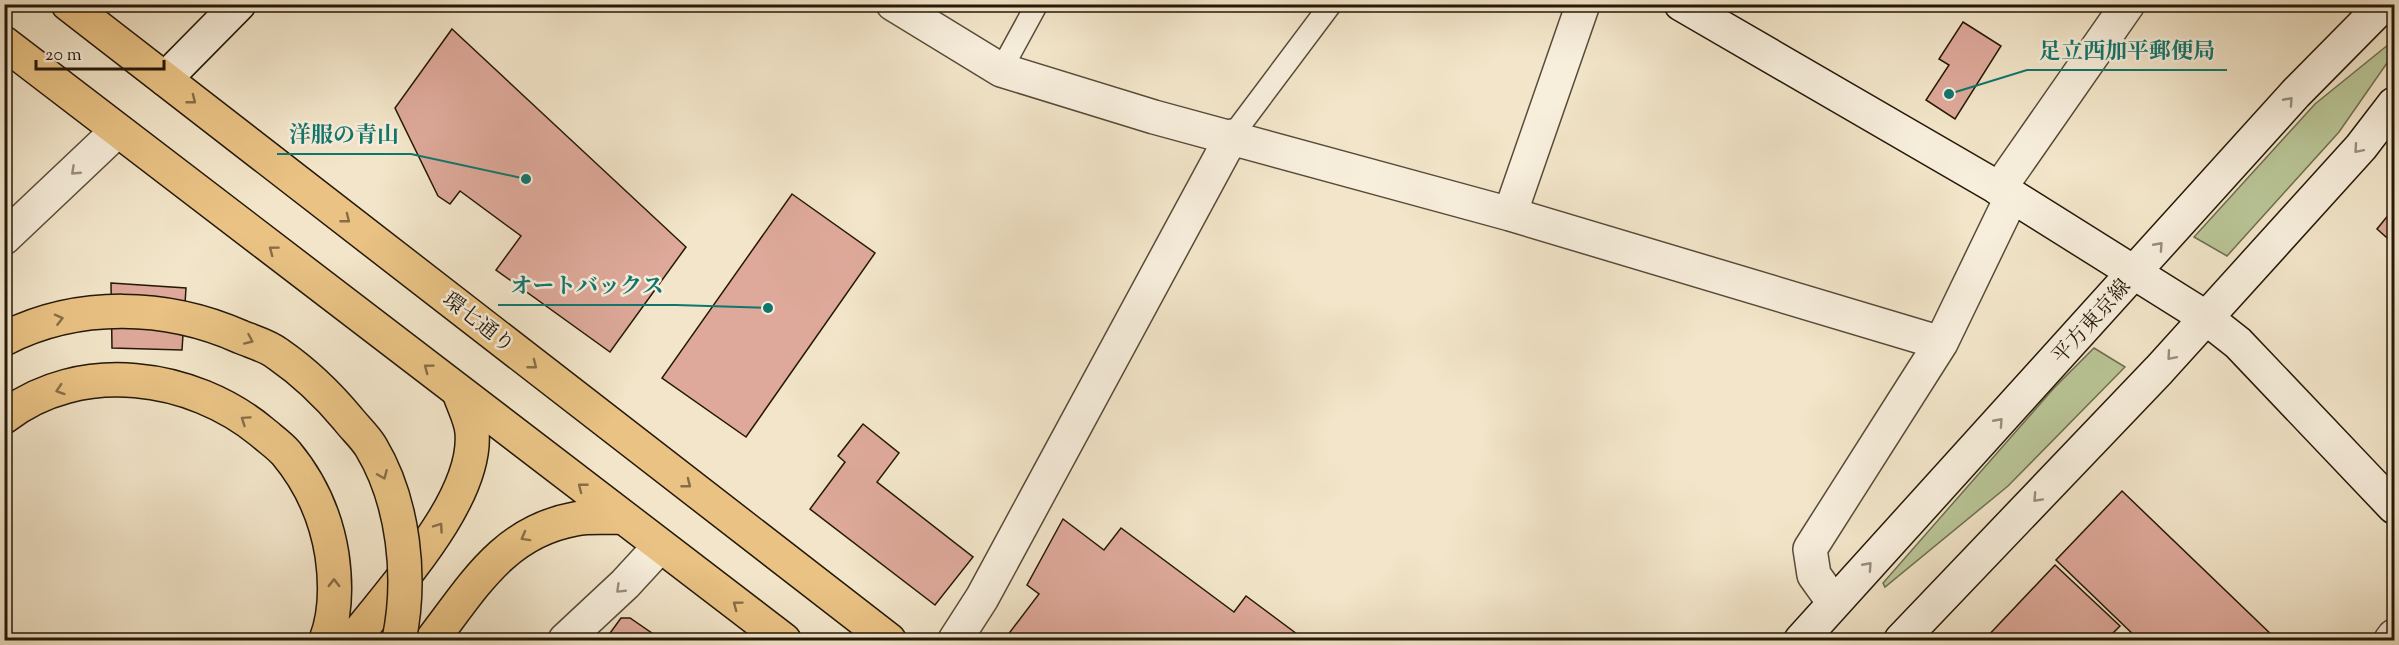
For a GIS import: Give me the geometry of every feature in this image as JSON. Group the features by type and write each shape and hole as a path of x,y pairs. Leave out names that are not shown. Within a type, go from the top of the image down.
{"main road":[{"name":"環七通り","path":"68,4 889,640"},
{"path":"4,43 784,640"},
{"path":"4,339 28,326 87,312 147,311 213,324 277,352 329,397 371,447 395,504 405,560 399,640"},
{"path":"4,417 58,389 107,379 154,382 201,394 246,420 284,451 311,489 328,531 335,579 332,626 326,640"},
{"path":"353,640 442,524 459,495 470,468 472,431 459,392"},
{"path":"432,640 493,562 519,539 547,526 577,518 621,517"}],"street":[{"path":"155,72 239,4"},
{"path":"893,4 1001,70 1154,117 1232,136 1510,214 1941,343"},
{"path":"1510,214 1583,4"},
{"path":"1681,4 2006,193 2205,316 2238,343 2394,507"},
{"path":"1834,603 1814,575 1810,549 1941,343 2006,193 2128,4"},
{"name":"平方東京線","path":"1801,640 2296,93 2384,4"},
{"path":"1901,640 2159,370 2205,316 2361,147 2394,104"},
{"path":"4,238 106,122"},
{"path":"955,640 982,598 1232,136"},
{"path":"565,640 625,584 660,546"},
{"path":"2391,640 2394,636"}],"lane":[{"path":"1001,70 1037,4"},
{"path":"1232,136 1331,4"}],"green space":[{"path":"2394,40 2394,53 2339,132 2227,256 2194,237 2315,104"},
{"path":"2094,348 2125,367 2008,486 1885,587 1883,583 2054,388"}],"pier":[{"path":"186,4 33,149 4,127 5,5"}],"building":[{"path":"1963,22 2001,46 1955,119 1926,100 1949,65 1939,59"},
{"path":"452,29 686,247 610,352 496,270 521,236 460,191 450,204 438,196 395,108"},
{"path":"792,194 875,253 746,437 662,378"},
{"path":"2394,208 2394,244 2377,229"},
{"path":"111,283 186,288 182,350 112,348"},
{"path":"863,424 899,453 877,482 973,557 935,605 810,509 845,462 838,456"},
{"path":"2122,491 2277,640 2139,640 2056,560"},
{"path":"1063,519 1104,550 1121,528 1234,612 1246,596 1305,640 1004,640 1039,594 1027,585"},
{"path":"2055,565 2120,626 2106,640 1984,640"},
{"path":"621,618 630,618 662,640 605,640"}],"place":[{"name":"足立西加平郵便局","path":"1949,94"},
{"name":"洋服の青山","path":"526,179"},
{"name":"オートバックス","path":"768,308"}]}
